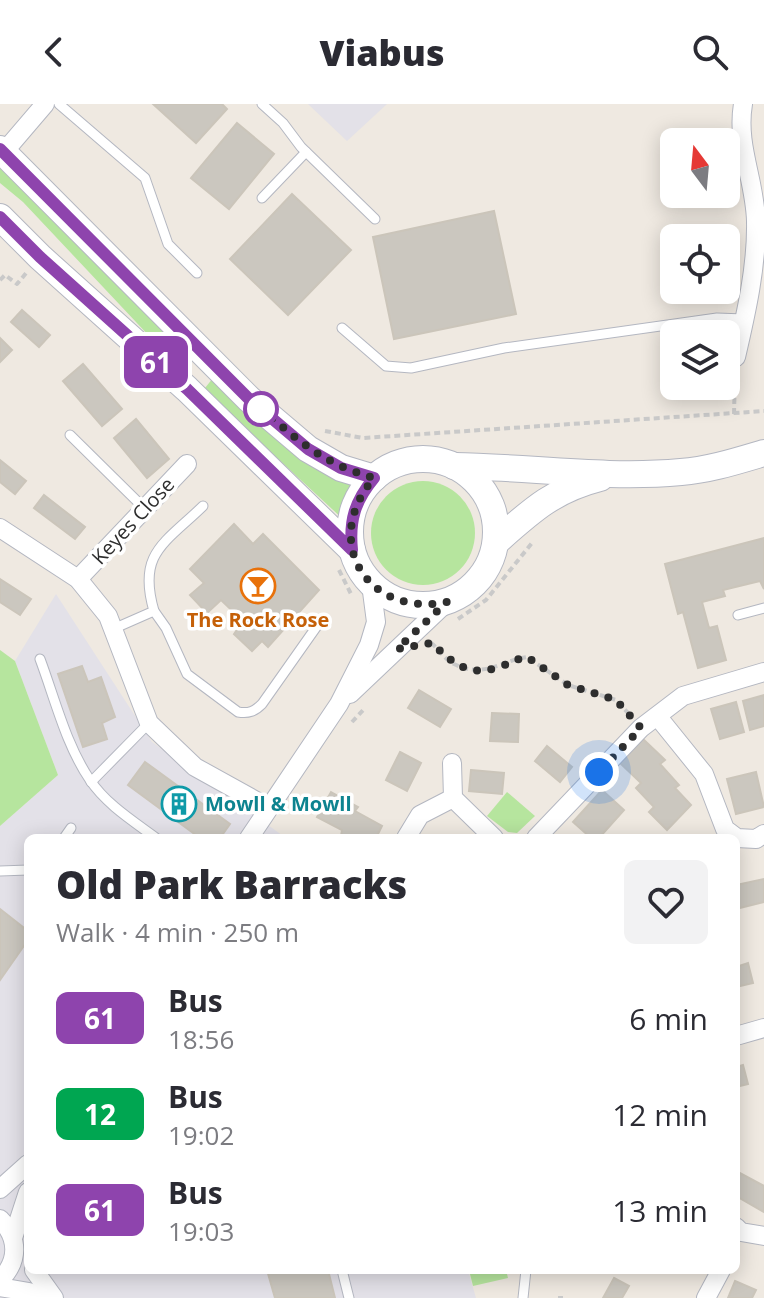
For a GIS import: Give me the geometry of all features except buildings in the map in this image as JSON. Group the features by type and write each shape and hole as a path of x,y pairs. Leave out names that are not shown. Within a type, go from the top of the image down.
{"street":[{"path":"45,104 2,150 249,399 308,449 341,468 374,478"},
{"path":"740,338 756,223 753,186 742,146 740,122 743,104"},
{"path":"0,217 187,389 344,558 359,568 362,591 376,622 369,645 339,704 252,834"},
{"path":"454,466 524,467 611,475 682,472 722,466 764,453"},
{"path":"339,704 397,649 452,611 480,579 491,562 496,542 494,515 483,489 470,476 454,466 434,460 412,460 392,466 374,478 361,493 353,511 344,558"},
{"name":"Keyes Close","path":"78,579 187,464"},
{"path":"496,542 545,500 578,484 611,475"},
{"path":"0,528 78,579 108,616 149,723 195,767 269,808"},
{"path":"362,591 406,604 452,611"},
{"path":"540,834 641,728 683,696 764,672"},
{"path":"658,717 704,774 725,829 732,834"},
{"path":"452,763 453,798 490,834"},
{"path":"408,834 420,815 453,798"},
{"path":"740,838 756,839 764,834"},
{"path":"740,1035 764,1028"},
{"path":"0,1189 24,1168"},
{"path":"0,1280 9,1271 19,1249 24,1217"},
{"path":"0,1219 19,1249"},
{"path":"740,1233 764,1236"},
{"path":"37,1274 54,1298"},
{"path":"706,1298 719,1274"},
{"path":"0,1287 44,1298"}],"lane":[{"path":"59,104 145,178 168,244 197,273"},
{"path":"262,104 375,219"},
{"path":"262,198 306,152"},
{"path":"342,328 386,366 411,368 552,341 717,318 744,319"},
{"path":"70,435 145,509"},
{"path":"203,506 153,555 147,580 154,611 166,628 187,674 238,712 254,712 317,626"},
{"path":"738,615 764,608"},
{"path":"113,629 154,611"},
{"path":"40,659 76,755 91,782 124,815 150,834"},
{"path":"91,782 149,723"},
{"path":"67,834 71,828"},
{"path":"0,871 24,870"},
{"path":"343,1274 349,1298"},
{"path":"523,1298 526,1274"}],"path":[{"path":"0,280 5,275 17,284 30,269"},
{"path":"734,400 734,414"},
{"path":"452,611 486,600 538,536"},
{"path":"344,558 362,591"},
{"path":"422,653 440,635"},
{"path":"397,649 432,643"},
{"path":"432,643 452,663 475,669 488,670 527,657 568,685 616,700 641,728"},
{"path":"349,725 370,702"}],"shaded area":[{"path":"308,104 387,104 347,141"},
{"path":"56,594 152,742 280,834 24,834 24,1274 469,1274 476,1298 0,1298 0,826 58,775 15,661"}],"green space":[{"path":"0,165 179,346 168,356 23,202 0,183"},
{"path":"213,378 363,484 353,500 346,522 221,406 205,388"},
{"path":"423,481 443,485 460,496 471,513 475,533 471,553 460,570 443,581 423,585 403,581 386,570 375,553 371,533 375,513 386,496 403,485"},
{"path":"0,650 15,661 58,775 0,826"},
{"path":"507,792 535,816 517,833 508,832 487,816"},
{"path":"470,1274 507,1274 508,1278 473,1286"}],"bus line":[{"name":"61","path":"0,149 249,399 308,449 341,468 374,478 361,493 353,511 350,530 352,550 187,389 0,217"}],"place":[{"name":"The Rock Rose","path":"258,586"},
{"name":"Mowll & Mowll","path":"179,804"}],"route":[{"path":"261,409 308,449 341,468 374,478 361,493 353,511 350,530 352,550 359,568 371,584 387,596 406,604 427,606 447,602 397,649 432,643 452,663 488,670 527,657 568,685 616,700 641,728 599,772"}]}
